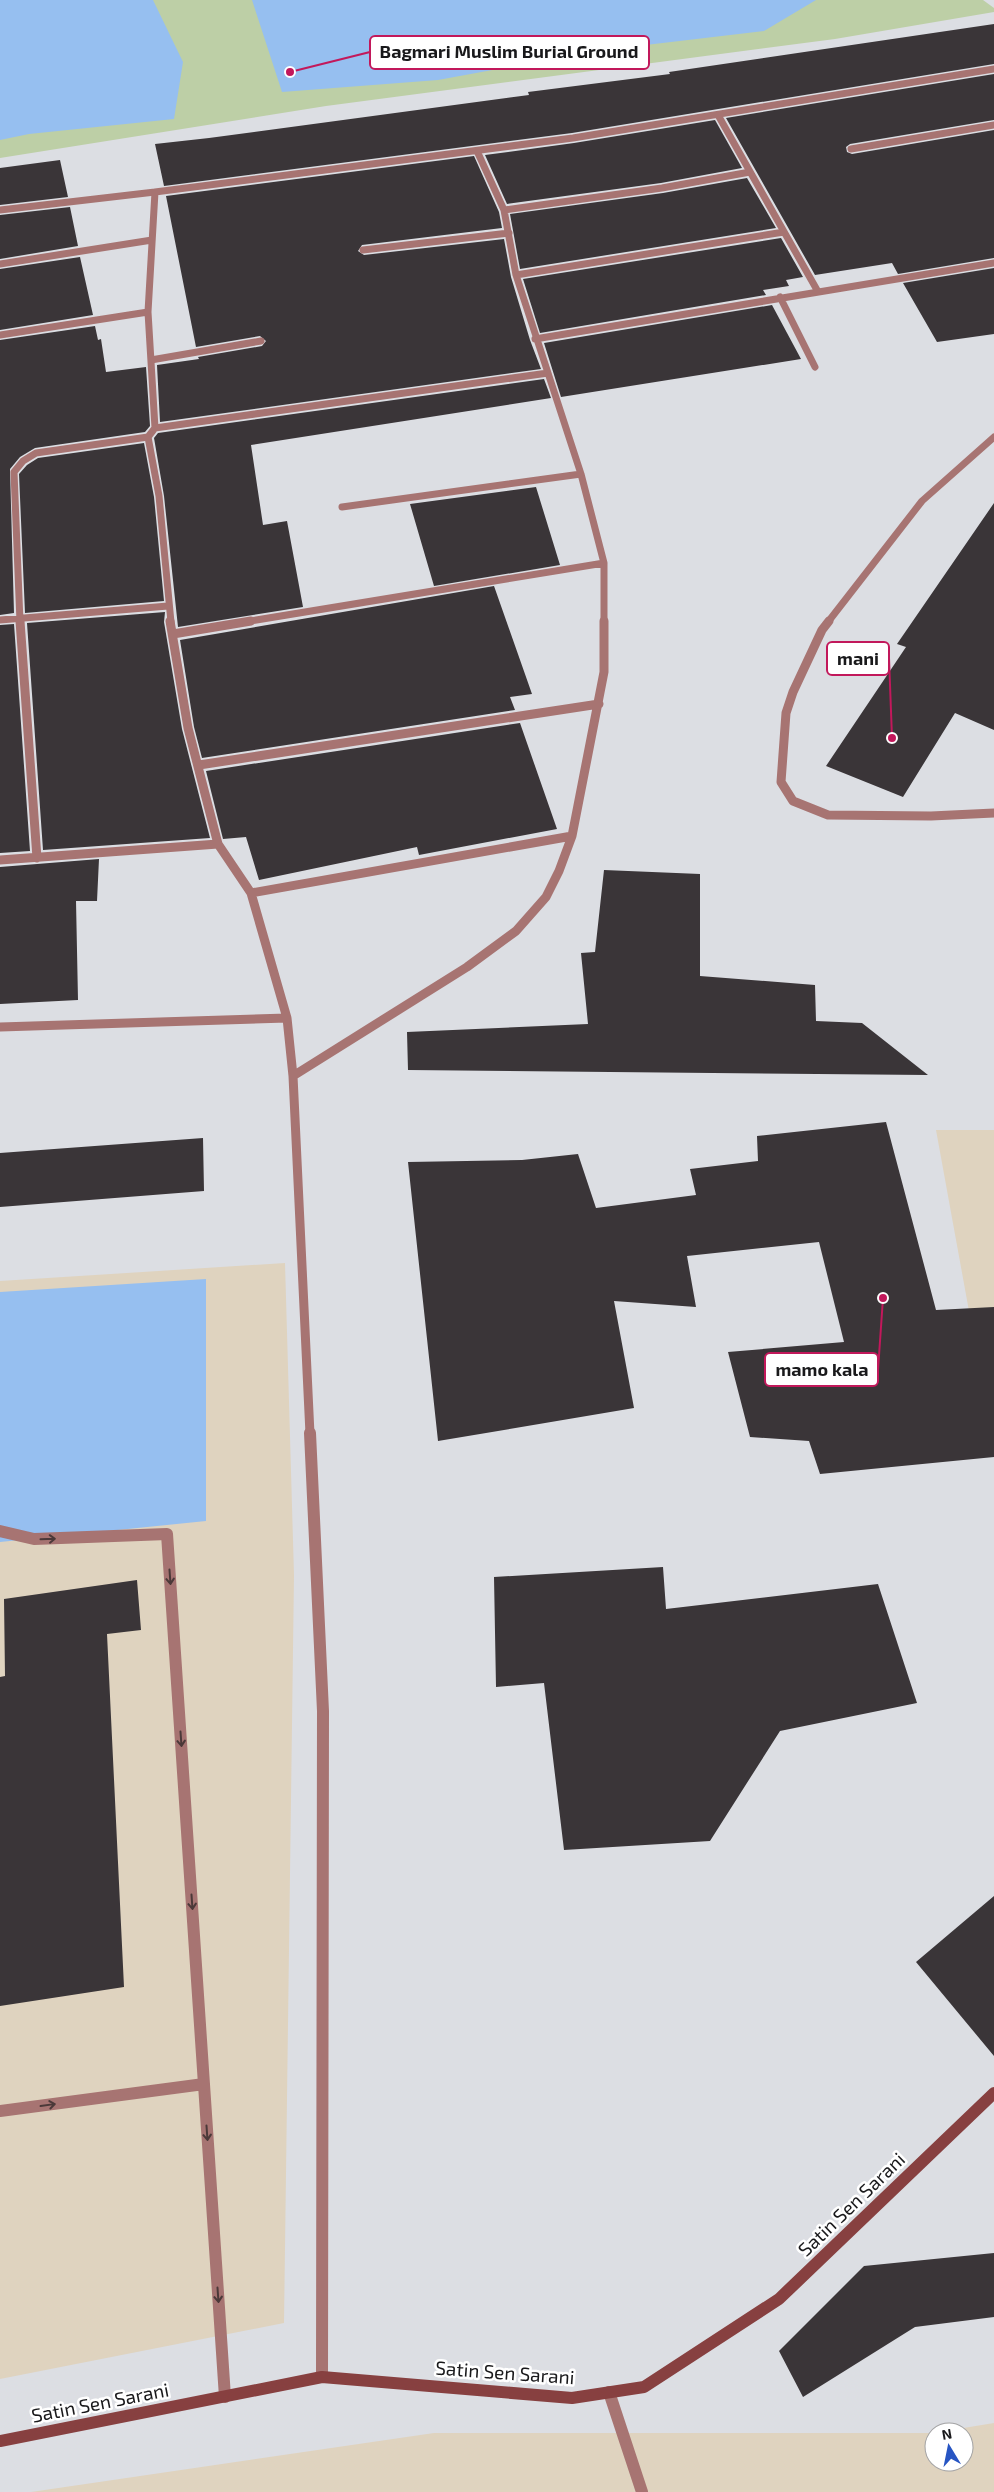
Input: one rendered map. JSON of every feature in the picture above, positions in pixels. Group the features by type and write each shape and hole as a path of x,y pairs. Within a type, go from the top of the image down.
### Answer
{"main road":[{"name":"Satin Sen Sarani","path":"0,2441 322,2377 572,2398 644,2387 779,2300 994,2093"}],"lane":[{"path":"0,210 477,151 718,115 994,69"},
{"path":"718,115 817,290"},
{"path":"851,149 994,125"},
{"path":"293,1076 436,988 516,931 546,897 559,871 572,836 599,704 604,672 604,564 581,474 535,339 516,275 504,210 477,151"},
{"path":"504,210 662,188 750,172"},
{"path":"155,192 148,312 155,428"},
{"path":"516,275 784,232"},
{"path":"363,250 509,233"},
{"path":"0,264 152,240"},
{"path":"535,339 817,290 994,263"},
{"path":"780,297 814,367"},
{"path":"0,335 148,312"},
{"path":"151,360 261,341"},
{"path":"37,858 20,619 14,472 22,461 36,453 148,436 155,428 548,373"},
{"path":"148,436 159,496 168,606 188,728 218,844 251,893 287,1018 293,1076 323,1711 322,2377"},
{"path":"994,437 922,501 822,630 792,692 786,713 781,782 793,801 828,815 931,816 994,813"},
{"path":"342,507 581,474"},
{"path":"173,634 604,564"},
{"path":"0,620 168,606"},
{"path":"199,765 599,704"},
{"path":"251,893 572,836"},
{"path":"0,860 218,844"},
{"path":"0,1027 287,1018"},
{"path":"0,1530 34,1539 167,1534 224,2396"},
{"path":"0,2111 204,2084"},
{"path":"609,2392 642,2492"}],"shaded area":[{"path":"936,1130 994,1130 994,1405 979,1366"},
{"path":"285,1263 294,1575 284,2323 0,2379 0,1281"},
{"path":"994,2423 994,2492 31,2492 434,2433 924,2433 924,2472 974,2472 974,2426"}],"green space":[{"path":"0,0 983,0 994,8 994,12 835,39 326,106 0,158"}],"water":[{"path":"0,0 153,0 183,62 174,119 29,134 0,140"},
{"path":"252,0 816,0 764,31 595,51 438,80 282,92"},
{"path":"206,1279 206,1521 0,1542 0,1292"}],"building":[{"path":"994,24 994,64 572,133 164,186 155,144 529,95 528,92 670,74 669,72"},
{"path":"994,74 994,120 850,144 846,147 847,152 852,154 994,130 994,258 898,274 892,263 815,275 726,118"},
{"path":"715,120 742,168 661,183 507,204 485,155 574,143"},
{"path":"474,156 499,212 502,228 362,245 358,251 364,255 504,239 511,277 541,369 160,422 157,365 199,359 198,357 262,346 266,341 260,336 196,347 166,196"},
{"path":"60,160 68,197 0,205 0,168"},
{"path":"747,178 776,228 520,269 510,214 663,193"},
{"path":"70,207 78,246 0,259 0,215"},
{"path":"781,238 803,277 786,280 789,286 763,290 766,295 540,333 523,279"},
{"path":"80,257 93,315 0,330 0,269"},
{"path":"994,268 994,334 937,342 903,283"},
{"path":"772,305 801,359 561,397 544,343"},
{"path":"95,326 98,340 101,339 106,372 146,367 150,426 145,432 35,448 20,457 10,469 14,613 0,615 0,340"},
{"path":"544,379 551,398 251,445 263,525 287,521 303,607 178,627 164,496 154,438 158,433"},
{"path":"144,443 154,497 164,601 25,613 19,474 27,465 38,458"},
{"path":"536,487 560,565 434,586 410,504"},
{"path":"994,503 994,730 955,713 903,797 826,766 906,647 897,644"},
{"path":"494,586 532,694 510,697 515,710 202,758 194,727 180,640"},
{"path":"165,612 164,622 182,729 210,838 43,850 27,623"},
{"path":"14,624 30,851 0,853 0,625"},
{"path":"520,723 557,829 419,855 417,847 259,880 246,837 223,839 206,771"},
{"path":"99,859 97,901 76,901 78,1000 0,1004 0,867"},
{"path":"604,870 700,874 700,976 815,985 816,1021 862,1023 928,1075 408,1070 407,1032 588,1024 581,953 595,952"},
{"path":"886,1122 936,1310 994,1307 994,1457 820,1474 809,1441 750,1437 728,1352 844,1342 819,1242 687,1256 696,1307 614,1301 634,1408 438,1441 408,1162 522,1160 578,1154 596,1208 696,1195 690,1169 758,1161 757,1136"},
{"path":"203,1138 204,1191 0,1207 0,1153"},
{"path":"663,1567 666,1609 878,1584 917,1703 780,1731 710,1841 564,1850 544,1683 496,1687 494,1577"},
{"path":"137,1580 141,1630 107,1634 124,1987 0,2006 0,1677 5,1676 4,1599"},
{"path":"994,1896 994,2056 916,1962"},
{"path":"994,2253 994,2317 915,2327 803,2397 779,2351 864,2266"}],"place":[{"name":"Bagmari Muslim Burial Ground","path":"290,72"},
{"name":"mani","path":"892,738"},
{"name":"mamo kala","path":"883,1298"}]}
